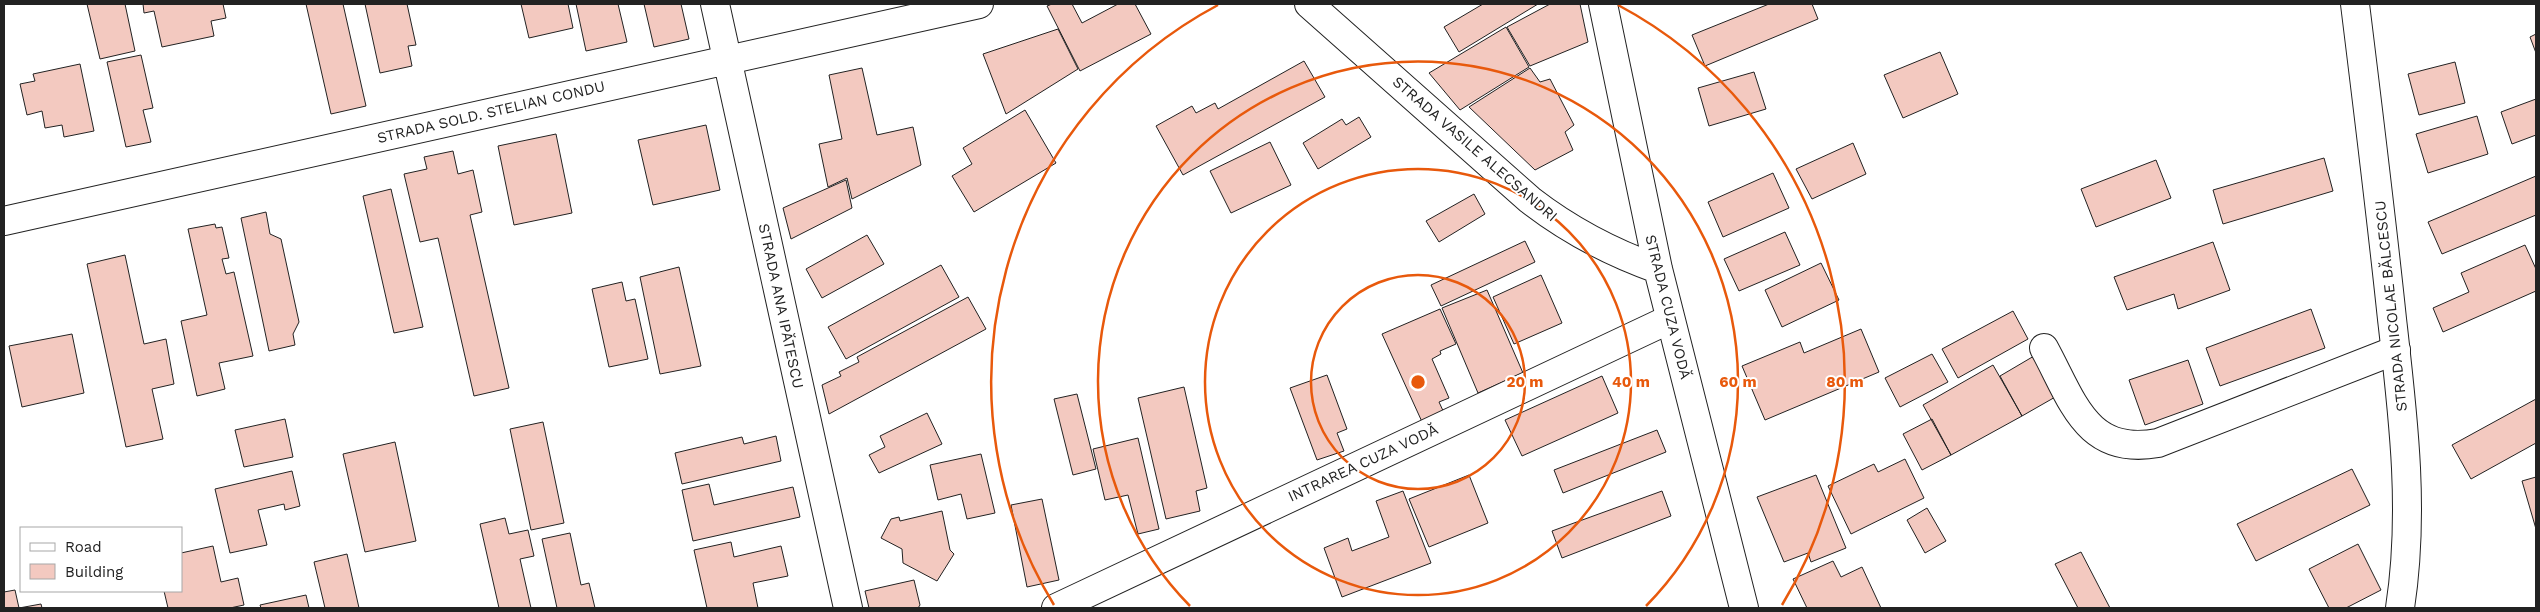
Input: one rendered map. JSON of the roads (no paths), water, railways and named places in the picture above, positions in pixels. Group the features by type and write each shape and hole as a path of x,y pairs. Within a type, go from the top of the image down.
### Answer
{"street":[{"name":"STRADA ANA IPĂTESCU","path":"715,4 848,608"},
{"name":"STRADA SOLD. STELIAN CONDU","path":"4,221 979,4"},
{"name":"STRADA VASILE ALECSANDRI","path":"1308,4 1530,200 1556,220 1590,241 1658,269"},
{"name":"STRADA CUZA VODĂ","path":"1604,4 1658,269 1744,608"},
{"name":"STRADA NICOLAE BĂLCESCU","path":"2355,4 2396,350 2407,467 2407,548 2400,608"},
{"name":"INTRAREA CUZA VODĂ","path":"1056,608 1670,318"},
{"path":"2044,348 2078,411 2090,427 2105,438 2120,444 2137,446 2158,442 2396,350"}]}
